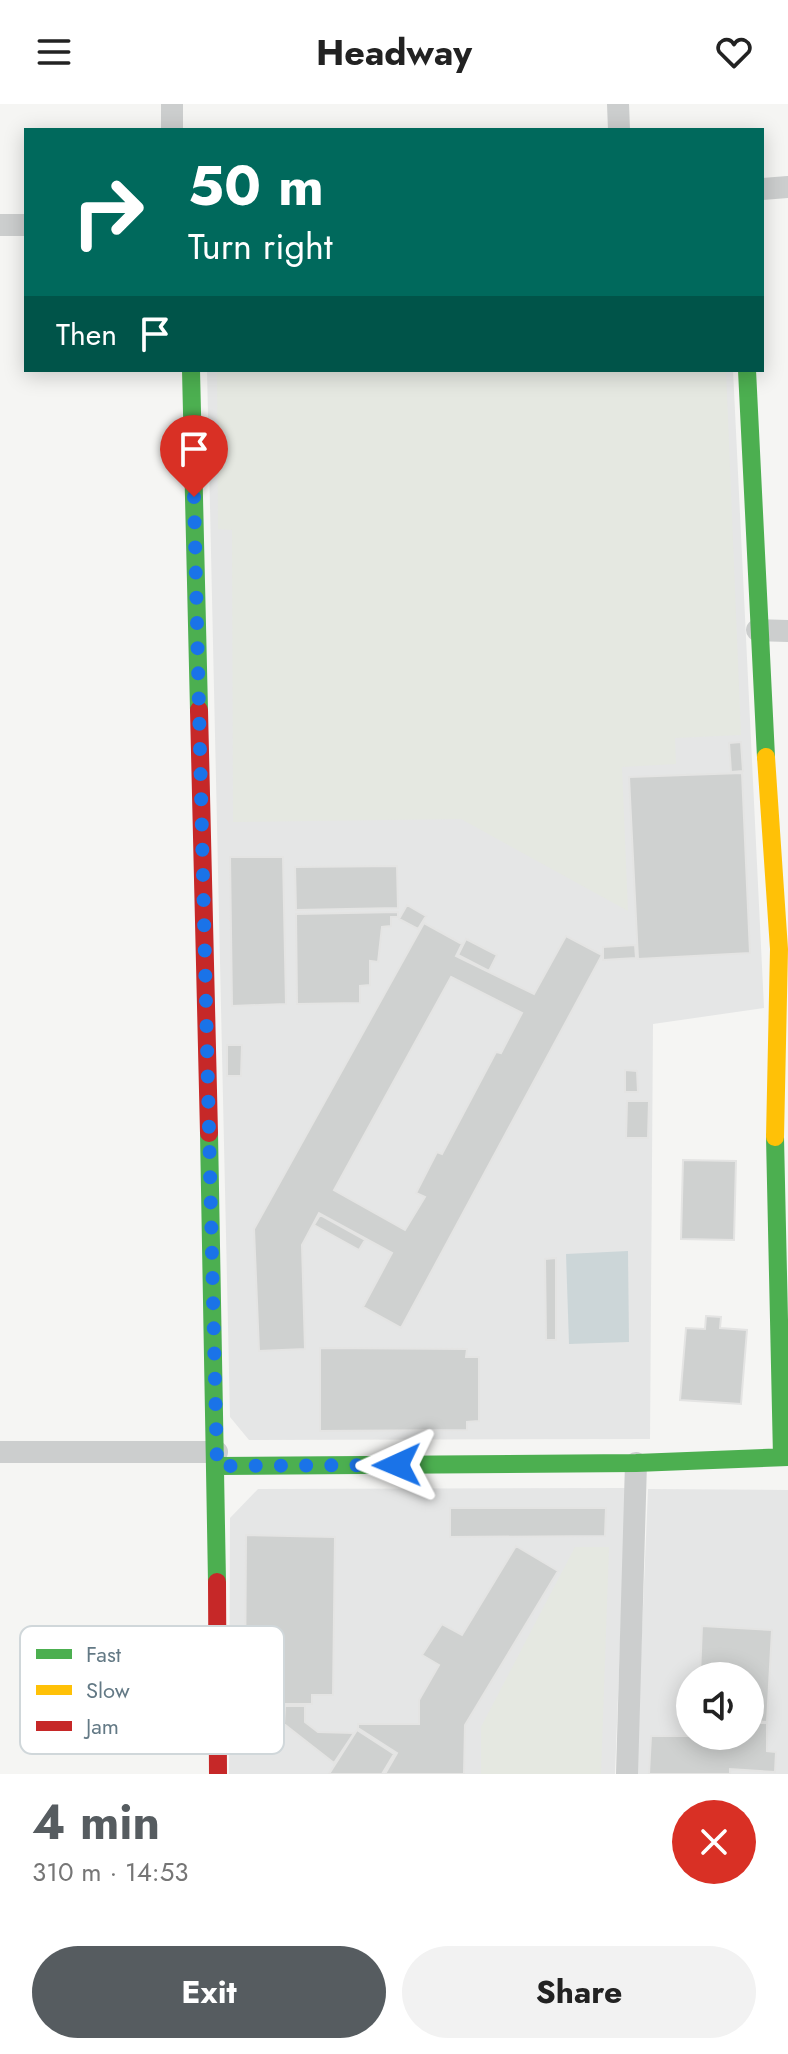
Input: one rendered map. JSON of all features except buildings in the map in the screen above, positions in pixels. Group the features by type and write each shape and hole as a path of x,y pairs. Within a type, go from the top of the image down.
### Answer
{"street":[{"path":"172,104 172,128"},
{"path":"618,104 619,128"},
{"path":"764,189 788,187"},
{"path":"0,225 24,225"},
{"path":"191,372 217,1459 218,1626"},
{"path":"0,1452 217,1459 636,1463 785,1457 775,1155 779,949 757,630 747,372"},
{"path":"757,630 788,631"},
{"path":"627,1774 636,1463"},
{"path":"218,1754 218,1774"}],"shaded area":[{"path":"207,372 733,372 764,1008 653,1024 650,1439 249,1440 230,1417"},
{"path":"217,372 726,372 741,735 675,738 676,764 622,767 628,911 461,819 233,822 232,530 218,529"},
{"path":"628,1251 629,1342 569,1344 566,1254"},
{"path":"626,1488 615,1774 229,1774 229,1754 284,1754 284,1626 230,1626 230,1518 258,1489"},
{"path":"648,1489 788,1490 788,1774 636,1774"},
{"path":"575,1547 609,1547 601,1774 481,1774 481,1727"}],"traffic: fast":[{"path":"191,372 199,710"},
{"path":"747,372 766,757"},
{"path":"209,1133 217,1582"},
{"path":"775,1137 782,1457"},
{"path":"217,1466 636,1463 788,1457"}],"traffic: slow":[{"path":"766,757 779,949 775,1137"}],"traffic: jam":[{"path":"199,710 209,1133"},
{"path":"217,1582 217,1626"},
{"path":"218,1754 218,1774"}],"route":[{"path":"194,497 217,1466 397,1465"}]}
